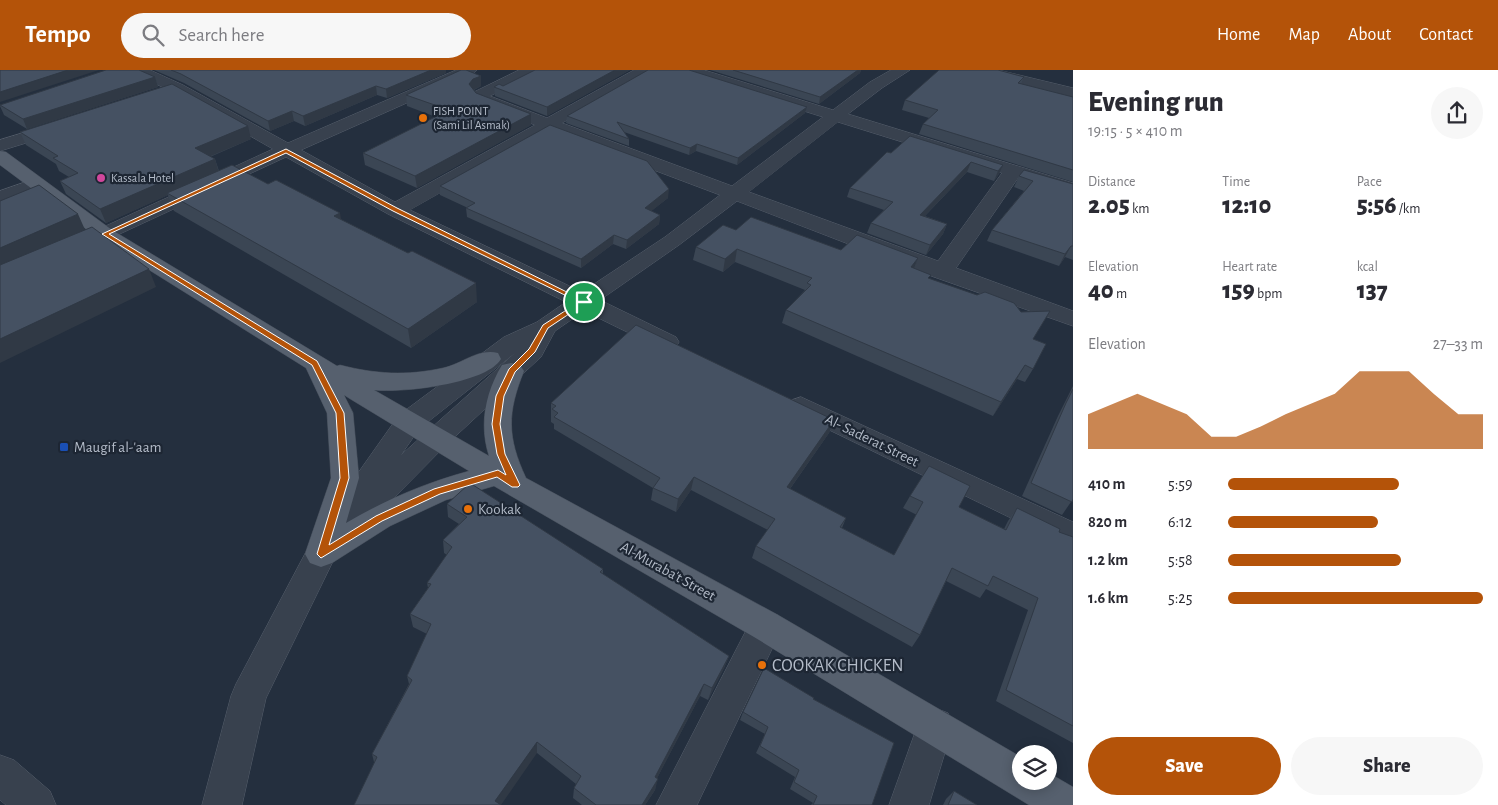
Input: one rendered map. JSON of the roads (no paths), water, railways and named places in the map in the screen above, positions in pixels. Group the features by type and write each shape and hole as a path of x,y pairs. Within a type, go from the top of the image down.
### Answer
{"main road":[{"path":"0,156 105,234 315,363 352,378 399,382 447,376 500,365 500,396 496,424 507,479 429,495 379,518 325,547"},
{"path":"315,363 340,413 345,478 325,547"},
{"name":"Al-Muraba't Street","path":"315,363 361,394 766,626 1012,773"},
{"path":"1041,790 1066,805"}],"street":[{"path":"137,70 177,88 395,210 690,353"},
{"path":"63,252 286,150 468,70"},
{"path":"530,70 480,95 483,99 548,124 942,272 1073,319"},
{"path":"395,210 645,70"},
{"path":"688,70 1073,189"},
{"path":"222,805 249,696 325,547 409,422 500,365 532,351 545,327 672,241 876,85 902,70"},
{"path":"980,70 1073,93"},
{"path":"158,94 177,88"},
{"path":"0,146 74,122"},
{"path":"942,272 1013,171"},
{"path":"0,198 37,184"},
{"path":"325,547 436,438 500,365"},
{"name":"Al- Saderat Street","path":"779,395 1073,536"},
{"path":"676,805 766,626"},
{"path":"909,805 934,726"},
{"path":"0,774 36,805"}],"place":[{"name":"FISH POINT (Sami Lil Asmak)","path":"423,118"},
{"name":"Kassala Hotel","path":"101,178"},
{"name":"Maugif al-'aam","path":"64,447"},
{"name":"Kookak","path":"468,509"},
{"name":"COOKAK CHICKEN","path":"762,665"}]}
